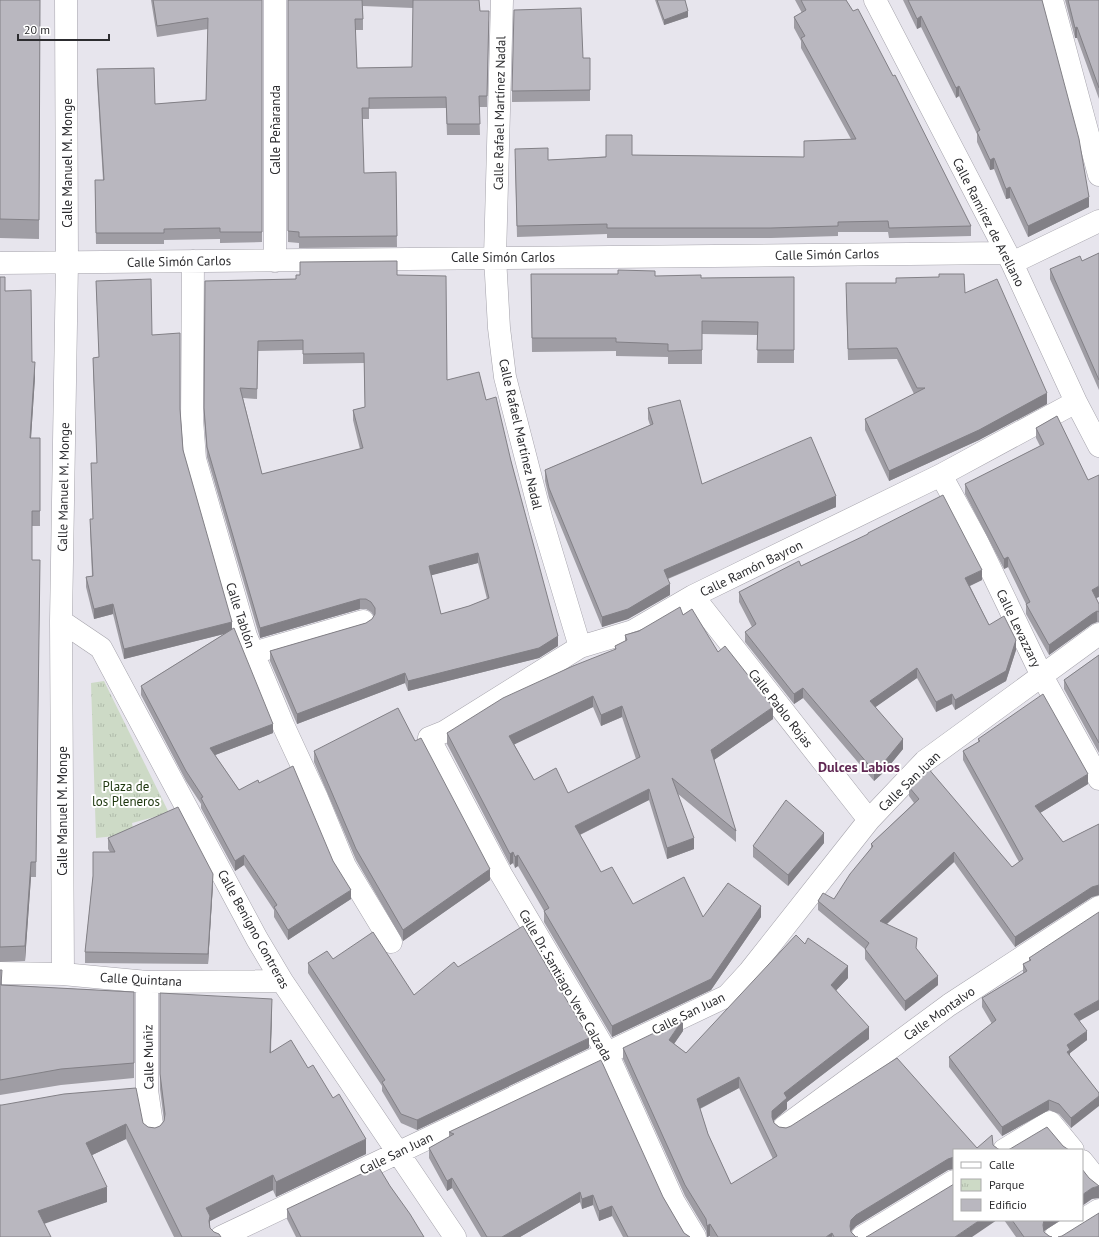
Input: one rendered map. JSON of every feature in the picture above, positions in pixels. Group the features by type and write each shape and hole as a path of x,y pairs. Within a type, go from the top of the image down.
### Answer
{"street":[{"name":"Calle Manuel M. Monge","path":"63,974 61,621 67,263 66,0"},
{"name":"Calle Peñaranda","path":"275,0 275,261"},
{"name":"Calle Rafael Martínez Nadal","path":"502,0 495,257 499,328 505,377 541,516 580,647"},
{"name":"Calle Ramírez de Arellano","path":"875,0 1009,258 1076,402 1099,446"},
{"path":"1052,0 1099,174"},
{"name":"Calle Simón Carlos","path":"0,263 275,261 495,257 1009,258 1099,221"},
{"name":"Calle Tablón","path":"193,261 192,419 195,459 246,636 284,727 317,798 344,866 390,942"},
{"name":"Calle Ramón Bayron","path":"429,738 444,732 580,647 633,630 694,596 941,475 1076,402"},
{"name":"Calle Levazzary","path":"941,475 977,541 1042,676 1099,779"},
{"name":"Calle Pablo Rojas","path":"694,596 869,820"},
{"name":"Calle Benigno Contreras","path":"61,621 101,648 257,939 282,981 455,1237"},
{"path":"253,653 363,621"},
{"name":"Calle San Juan","path":"222,1237 398,1151 726,996 749,972 869,820 926,761 1099,634"},
{"name":"Calle Dr. Santiago Veve Calzada","path":"429,738 501,874 607,1053 674,1202 694,1237"},
{"name":"Calle Montalvo","path":"784,1127 949,1005 1099,907"},
{"name":"Calle Quintana","path":"0,973 63,974 147,982 282,981"},
{"name":"Calle Muñiz","path":"147,982 147,1090 153,1131"},
{"path":"124,1092 147,1090"},
{"path":"1006,1149 1050,1122 1072,1149"},
{"path":"1083,1162 1099,1182"},
{"path":"862,1237 953,1182"},
{"path":"1083,1220 1099,1210"},
{"path":"1055,1237 1081,1221"}],"green space":[{"name":"Plaza de los Pleneros","path":"104,681 169,813 132,823 134,834 96,838 91,683"}],"building":[{"path":"0,0 40,0 39,220 0,219"},
{"path":"153,0 262,0 262,232 220,232 220,228 164,229 164,233 96,233 95,180 104,180 97,69 154,68 155,104 206,100 208,18 157,26"},
{"path":"288,0 362,0 363,19 355,19 357,68 412,67 413,0 479,0 480,11 489,11 487,96 479,96 480,124 447,124 446,97 369,98 369,108 362,108 364,173 396,172 397,236 299,237 299,232 288,231"},
{"path":"657,0 685,0 688,11 664,20"},
{"path":"801,0 846,0 853,11 858,9 893,76 895,75 971,226 889,228 888,221 838,222 838,226 771,228 607,228 607,224 517,226 515,149 548,148 548,160 606,157 606,135 632,135 632,155 804,157 804,141 856,139 801,38 805,36 794,17 806,10"},
{"path":"908,0 1042,0 1079,139 1089,197 1028,226 1010,187 1006,189 994,158 990,160 977,132 980,130 959,86 956,88 921,16 917,19"},
{"path":"1068,0 1099,0 1099,88 1077,27 1075,28"},
{"path":"581,8 583,58 590,58 590,90 512,91 514,10"},
{"path":"1099,253 1099,380 1050,269 1080,256 1082,261"},
{"path":"397,261 397,275 446,276 447,380 479,372 486,400 496,397 511,461 558,636 539,648 408,681 405,673 297,714 270,651 366,623 372,619 375,614 375,608 371,602 366,599 360,599 260,628 207,447 204,408 205,281 296,279 296,275 300,275 300,262","holes":["303,340 303,354 364,353 365,407 353,410 363,448 262,474 240,388 257,389 258,341","478,553 489,598 469,606 441,614 429,566"]},
{"path":"618,270 655,271 655,276 701,275 701,278 794,277 794,350 757,350 758,322 702,321 702,350 668,351 668,344 616,342 616,338 532,338 531,274 618,274"},
{"path":"939,274 964,274 965,293 997,279 1047,393 979,430 889,471 865,419 925,388 917,388 897,348 848,349 846,283 896,283 896,278 939,277"},
{"path":"0,277 5,277 5,291 31,290 32,362 35,362 30,438 40,438 40,511 32,511 32,560 40,560 36,862 31,862 25,946 0,947"},
{"path":"151,279 152,335 180,333 180,409 183,450 232,622 124,649 113,604 94,609 86,577 93,576 90,519 93,519 91,463 97,463 93,358 99,357 96,281"},
{"path":"680,400 702,484 811,437 836,496 664,570 670,584 628,609 602,617 549,488 545,470 653,424 648,408"},
{"path":"1057,416 1088,480 1099,475 1099,586 1092,590 1099,604 1099,612 1097,611 1092,614 1049,645 1026,604 1030,602 1008,557 1004,559 965,484 1044,444 1036,428"},
{"path":"943,495 982,570 965,578 989,625 1004,616 1016,640 1006,671 955,700 952,694 936,702 917,668 870,701 903,739 885,761 874,771 803,688 794,694 745,632 756,624 739,592 799,561 801,566 868,534"},
{"path":"680,607 683,615 692,609 718,652 725,646 773,707 711,750 736,831 672,778 694,838 667,848 649,789 575,826 601,872 612,867 633,904 684,877 703,917 728,883 761,906 711,979 612,1026 544,911 549,908 518,855 515,857 513,852 510,854 447,733 503,698 573,666 616,649 615,646 627,640 625,635 639,631","holes":["593,696 601,715 622,706 640,757 568,793 556,768 534,780 509,736"]},
{"path":"234,628 273,724 210,748 239,790 258,780 259,783 293,766 333,861 351,890 288,930 274,907 277,905 244,855 235,861 201,798 203,797 186,771 141,686"},
{"path":"1099,655 1099,743 1064,680"},
{"path":"1043,694 1088,774 1035,806 1063,842 1099,824 1099,885 1092,887 1015,937 954,852 880,921 917,938 916,948 938,976 905,1001 865,949 869,943 818,901 823,893 834,899 850,874 873,846 871,844 919,799 909,787 927,767 1012,867 1023,859 963,751 980,741 978,739"},
{"path":"398,708 415,741 421,738 490,869 403,930 356,849 314,751"},
{"path":"786,800 824,833 788,875 753,846"},
{"path":"178,807 213,874 208,954 85,952 93,876 93,852 115,852 108,838"},
{"path":"1099,912 1099,1000 1074,1014 1087,1031 1067,1045 1070,1050 1067,1052 1099,1093 1099,1096 1071,1118 1059,1104 1049,1100 1002,1127 949,1057 996,1020 982,998 1027,971 1023,964 1031,960 1029,958"},
{"path":"523,926 589,1038 417,1120 401,1114 382,1082 385,1080 308,963 327,951 333,959 373,932 414,995 454,962 458,967"},
{"path":"796,935 805,944 808,938 848,966 831,985 869,1027 784,1093 787,1098 772,1111 774,1123 779,1127 786,1128 791,1126 897,1058 977,1148 992,1135 993,1145 998,1149 953,1149 953,1157 856,1215 851,1220 850,1226 851,1232 856,1237 834,1237 832,1233 826,1237 718,1237 710,1224 707,1226 706,1219 685,1185 623,1048 683,1019 669,1040 686,1053","holes":["739,1077 777,1156 731,1184 708,1134 697,1099"]},
{"path":"0,970 2,970 1,985 134,992 134,1063 61,1069 0,1080"},
{"path":"160,993 272,999 270,1053 291,1040 308,1068 313,1065 333,1098 339,1094 366,1139 276,1182 273,1175 206,1208 210,1216 210,1228 221,1237 182,1237 126,1124 86,1143 107,1187 38,1211 51,1237 0,1237 0,1105 64,1094 136,1088 143,1123 148,1127 155,1128 160,1126 164,1121 165,1114 160,1074"},
{"path":"601,1060 663,1197 684,1233 690,1237 628,1237 612,1206 599,1211 593,1195 582,1199 580,1192 502,1237 487,1237 452,1178 447,1181 429,1148 454,1134 449,1132"},
{"path":"1047,1127 1063,1146 1068,1149 1010,1149"},
{"path":"378,1166 424,1237 301,1237 287,1209"},
{"path":"1083,1170 1089,1178 1099,1186 1092,1188 1083,1194"},
{"path":"953,1185 953,1221 979,1221 955,1237 866,1237"},
{"path":"1099,1213 1099,1237 1058,1237 1062,1236"},
{"path":"1013,1221 1044,1221 1044,1232 1052,1237 1024,1237"}],"district":[{"name":"Dulces Labios","path":"859,767"}]}
